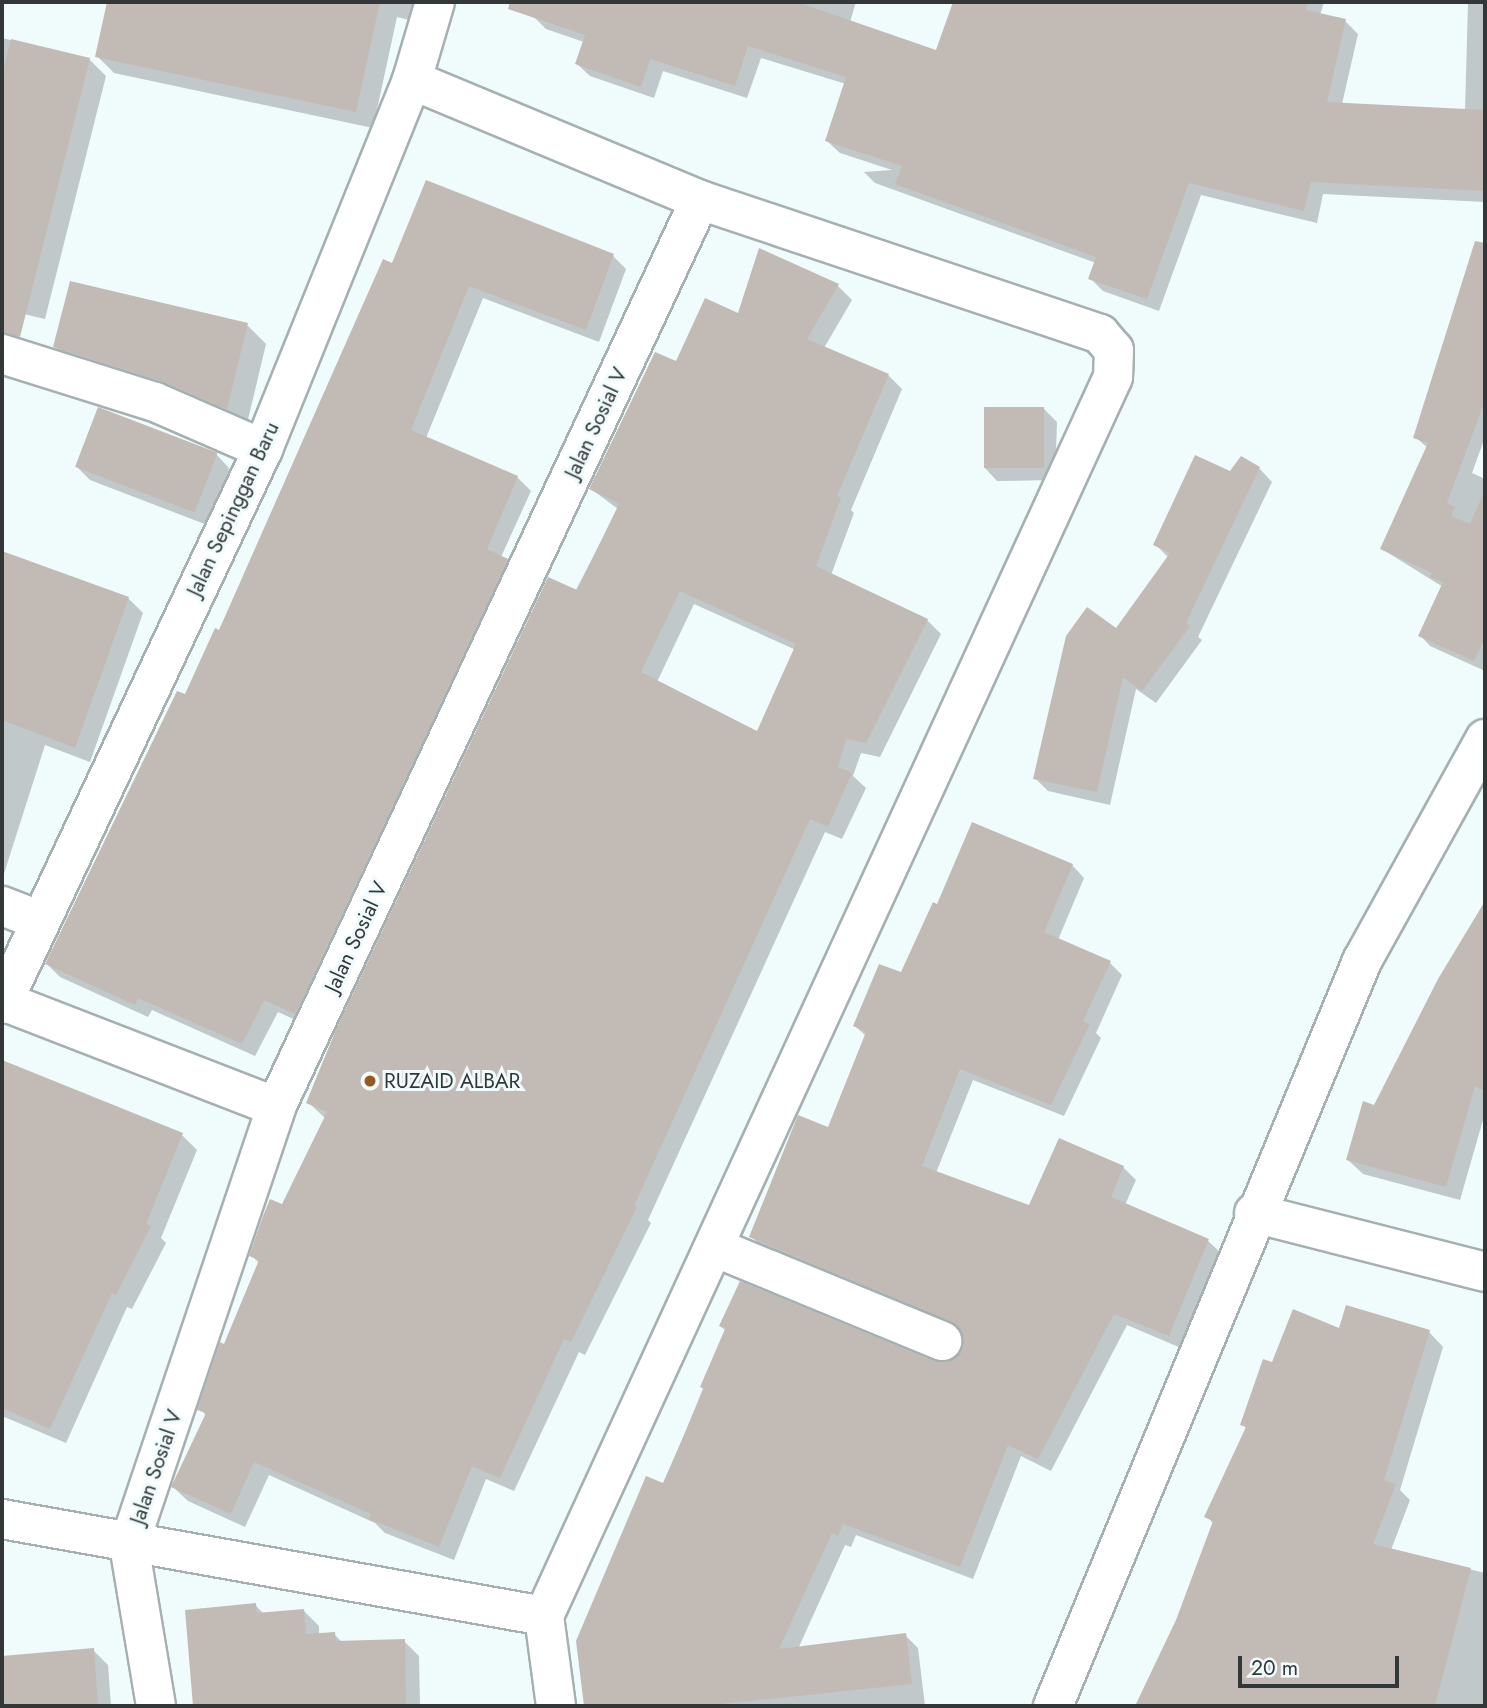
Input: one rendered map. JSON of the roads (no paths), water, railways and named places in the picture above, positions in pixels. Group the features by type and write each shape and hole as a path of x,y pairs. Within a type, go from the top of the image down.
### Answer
{"street":[{"name":"Jalan Sepinggan Baru","path":"2,1003 263,449 412,80 435,2"},
{"path":"412,80 700,200 1100,334 1114,350 1114,377 544,1616 556,1706"},
{"name":"Jalan Sosial V","path":"156,1706 129,1545 276,1107 700,200"},
{"path":"2,354 155,402 263,449"},
{"path":"1053,1706 1255,1213 1362,961 1485,739"},
{"path":"2,906 39,920"},
{"path":"2,1003 276,1107"},
{"path":"1255,1213 1485,1272"},
{"path":"714,1247 942,1341"},
{"path":"2,1519 129,1545 544,1616"}],"place":[{"name":"RUZAID ALBAR","path":"370,1081"}]}
